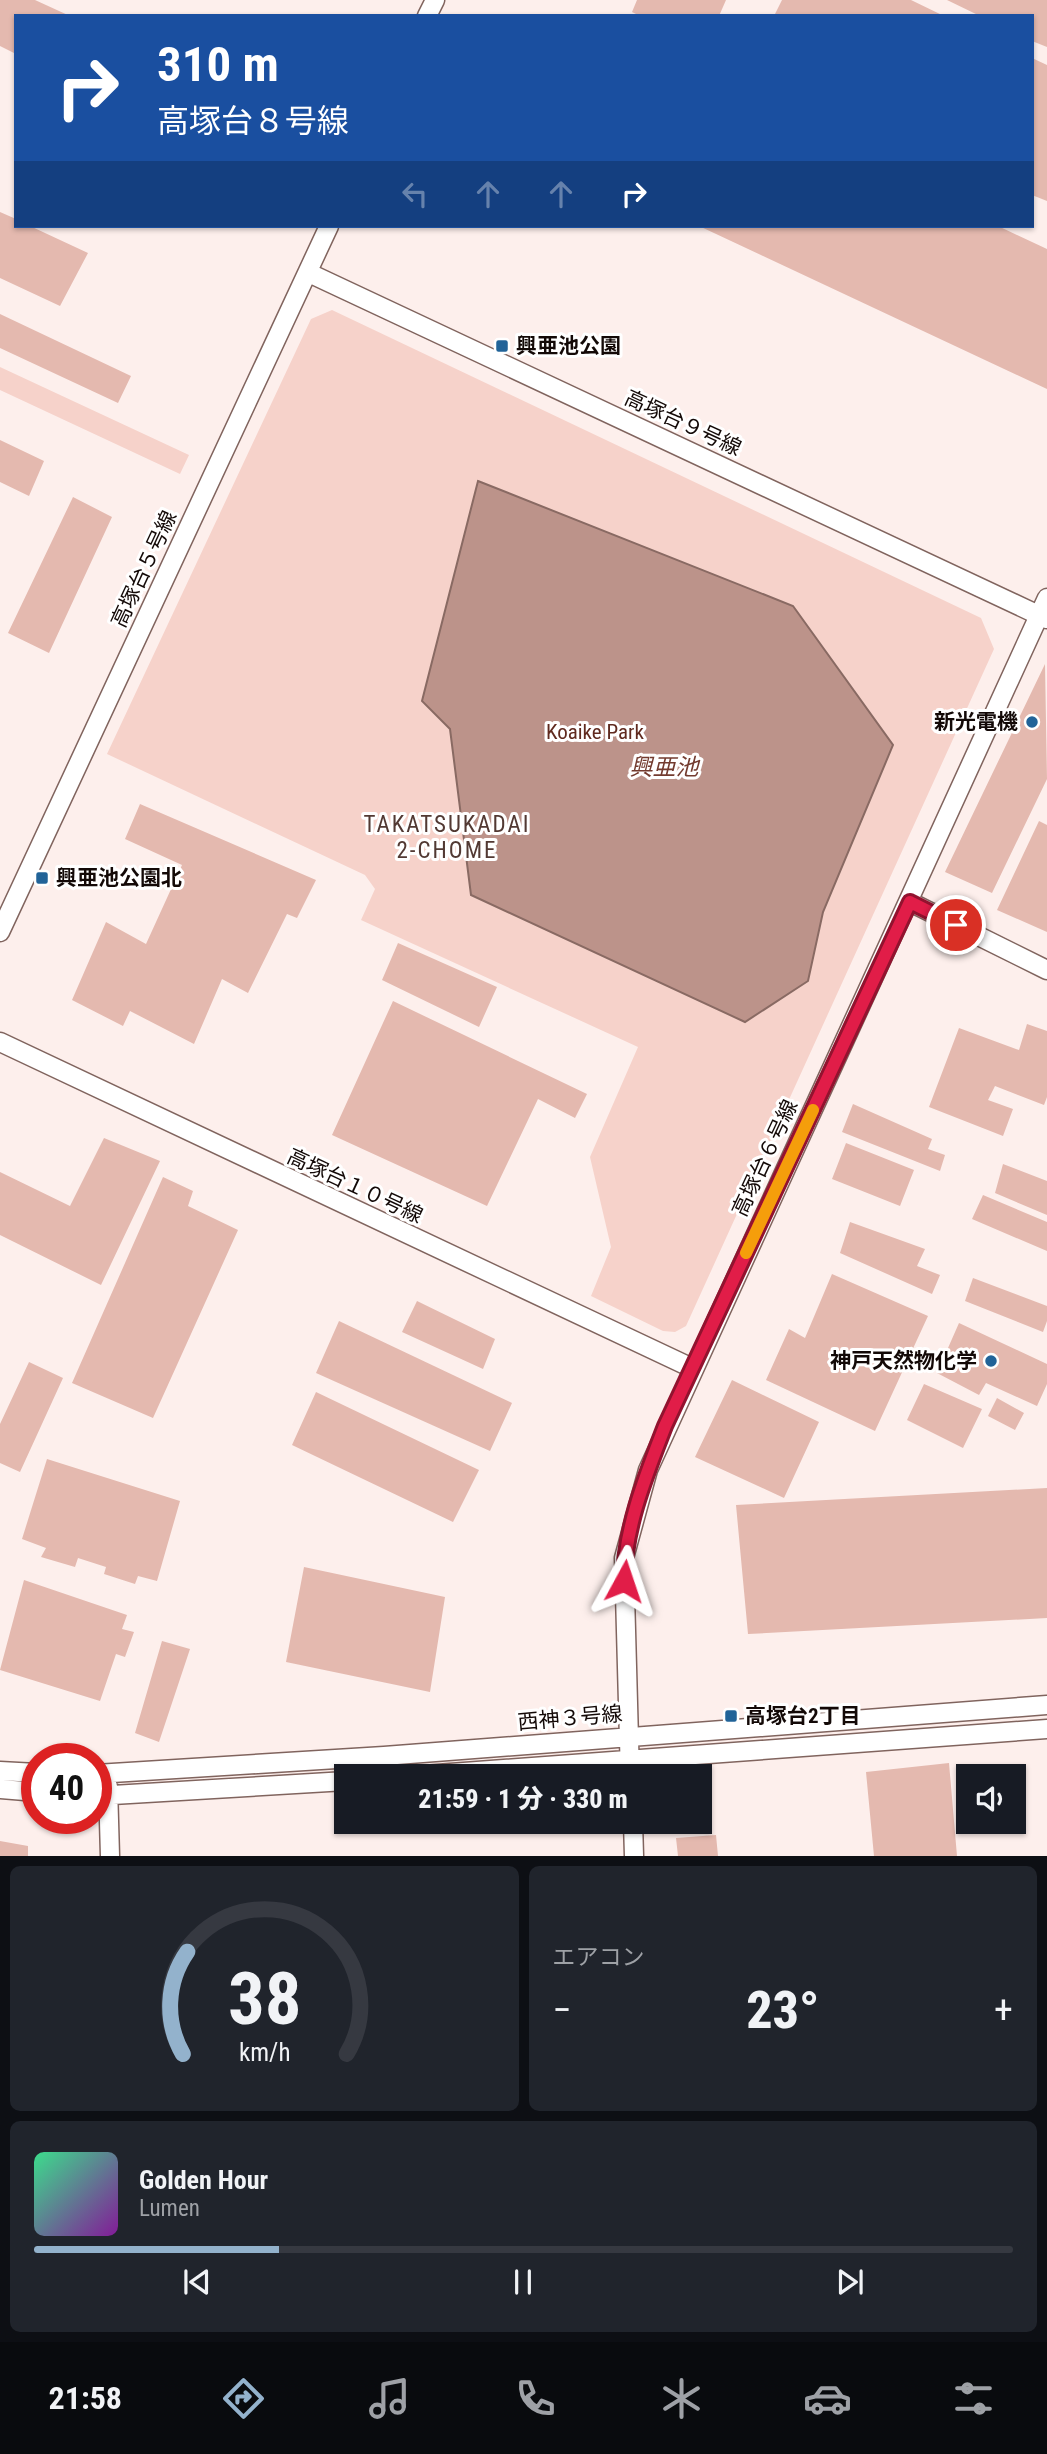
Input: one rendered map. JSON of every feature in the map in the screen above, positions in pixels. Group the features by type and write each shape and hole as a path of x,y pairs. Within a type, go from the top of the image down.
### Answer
{"street":[{"name":"高塚台５号線","path":"0,932 328,228"},
{"name":"高塚台９号線","path":"309,273 1043,617"},
{"name":"高塚台６号線","path":"630,1764 624,1558 648,1470 692,1368 1043,617 1047,598"},
{"path":"910,902 1047,971"},
{"name":"高塚台１０号線","path":"0,1042 692,1368"},
{"name":"西神３号線","path":"112,1774 1047,1705"},
{"path":"681,1764 1047,1728"},
{"path":"0,1771 21,1772"},
{"path":"112,1796 334,1782"},
{"path":"0,1789 21,1791"},
{"path":"107,1834 110,1856"},
{"path":"633,1834 634,1856"}],"green space":[{"name":"Koaike Park","path":"332,310 981,618 994,649 686,1326 675,1332 663,1331 591,1296 611,1247 590,1157 638,1047 361,920 375,889 365,875 107,754 311,319"},
{"path":"0,367 189,455 180,474 0,390"}],"water":[{"name":"興亜池","path":"478,481 793,606 893,745 823,912 808,981 745,1022 471,895 450,729 422,701"}],"building":[{"path":"0,0 35,0 66,14 14,14 14,53 0,46"},
{"path":"637,0 726,0 720,14 632,12"},
{"path":"782,0 911,0 940,14 775,14"},
{"path":"947,0 1047,0 1047,47 1034,42 1034,14 976,14"},
{"path":"1034,59 1047,65 1047,201 1034,196"},
{"path":"0,212 14,218 14,228 34,228 88,253 60,306 0,278"},
{"path":"703,228 1002,228 1047,249 1047,389"},
{"path":"0,314 131,376 118,403 0,348"},
{"path":"0,440 44,461 29,496 0,482"},
{"path":"73,497 112,517 49,653 8,633"},
{"name":"新光電機","path":"1045,664 1047,779 992,893 945,872"},
{"path":"140,804 316,880 297,918 287,914 248,993 222,979 194,1044 130,1011 123,1026 72,1000 106,922 146,944 182,865 125,839"},
{"path":"1039,821 1047,825 1047,932 997,910"},
{"path":"398,943 497,987 479,1027 382,980"},
{"path":"393,1001 587,1094 575,1118 538,1099 487,1206 332,1135"},
{"path":"1027,1024 1047,1031 1047,1097 1044,1105 995,1086 988,1100 1013,1109 1003,1136 929,1107 959,1028 1019,1050"},
{"path":"853,1104 932,1139 928,1149 945,1155 940,1171 842,1132"},
{"path":"104,1138 160,1161 101,1285 0,1235 0,1172 70,1206"},
{"path":"846,1143 914,1170 900,1206 832,1179"},
{"path":"1003,1164 1047,1181 1047,1215 995,1193"},
{"path":"163,1177 193,1191 188,1206 238,1230 153,1418 72,1383"},
{"path":"983,1195 1047,1222 1047,1251 972,1219"},
{"path":"850,1222 925,1249 917,1266 940,1275 932,1294 840,1253"},
{"path":"832,1274 928,1316 875,1431 766,1380 789,1329 805,1338"},
{"path":"973,1278 1047,1306 1047,1321 1043,1332 965,1301"},
{"path":"417,1301 495,1339 483,1369 402,1332"},
{"path":"339,1321 512,1403 490,1451 316,1373"},
{"path":"959,1323 1047,1364 1047,1384 1037,1406 986,1383 979,1395 937,1373"},
{"path":"29,1362 63,1378 20,1472 0,1463 0,1424"},
{"path":"732,1380 819,1422 784,1498 695,1457"},
{"path":"924,1384 982,1409 963,1448 907,1420"},
{"path":"316,1392 479,1470 453,1522 292,1445"},
{"path":"997,1398 1024,1413 1015,1430 988,1416"},
{"path":"47,1459 180,1501 157,1581 138,1576 135,1584 104,1574 106,1567 78,1558 75,1567 41,1557 46,1548 22,1539"},
{"path":"1047,1488 1047,1618 748,1634 736,1505"},
{"path":"304,1567 445,1597 430,1692 286,1662"},
{"path":"24,1580 127,1615 122,1629 134,1632 125,1657 116,1654 100,1701 0,1670"},
{"path":"162,1641 190,1649 159,1742 135,1733"},
{"path":"949,1763 957,1856 874,1856 866,1772"},
{"path":"716,1835 718,1856 678,1856 676,1838"},
{"path":"0,1841 28,1846 28,1856 0,1856"}],"slow traffic":[{"path":"746,1253 813,1110"}],"place":[{"name":"興亜池公園","path":"502,346"},
{"name":"新光電機","path":"1032,722"},
{"name":"興亜池公園北","path":"42,878"},
{"name":"神戸天然物化学","path":"991,1361"},
{"name":"高塚台2丁目","path":"731,1716"}],"district":[{"name":"TAKATSUKADAI 2-CHOME","path":"447,837"}],"route":[{"path":"624,1581 624,1558 648,1470 665,1426 910,902 956,925"}]}
